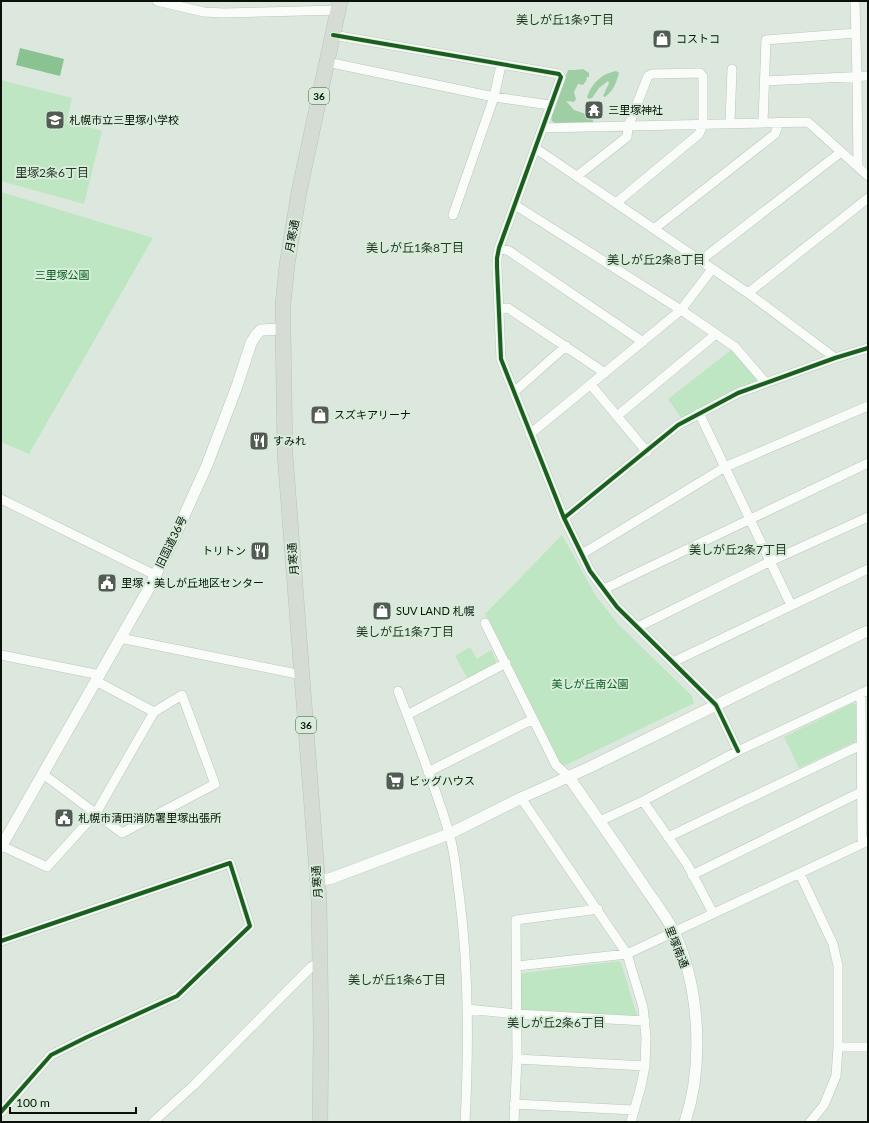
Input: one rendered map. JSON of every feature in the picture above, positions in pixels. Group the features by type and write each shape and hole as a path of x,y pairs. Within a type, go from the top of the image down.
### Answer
{"highway":[{"name":"月寒通","path":"320,1122 321,960 318,881 285,454 283,304 287,265 299,192 339,5"}],"street":[{"path":"157,1 204,12 223,13 339,5"},
{"path":"855,1 858,167"},
{"path":"764,122 766,40 856,34"},
{"path":"333,35 559,74 561,76 497,258 501,359 564,518 590,570 617,607 716,705 738,751"},
{"path":"327,62 494,97 550,105"},
{"path":"453,215 494,97 501,65"},
{"path":"730,123 732,69"},
{"path":"577,176 627,137 628,127 648,76 652,74 700,73 703,77 702,124 699,134 616,203"},
{"path":"765,81 868,76"},
{"path":"654,229 775,134 779,122"},
{"path":"543,128 808,122 868,176"},
{"path":"535,148 748,293 835,358"},
{"path":"700,261 841,152"},
{"path":"748,293 868,198"},
{"path":"515,205 681,310 735,347 766,383"},
{"path":"500,248 509,251 643,342"},
{"path":"530,434 681,310 712,269"},
{"path":"499,309 508,308 605,373"},
{"name":"旧国道36号","path":"1,846 149,588 174,538 207,465 237,386 251,343 256,334 261,330 283,329"},
{"path":"617,416 716,334"},
{"path":"514,392 566,346"},
{"path":"564,518 647,452 678,425 699,413 738,393 835,358 868,348"},
{"path":"591,385 647,452"},
{"path":"582,554 724,467 868,406"},
{"path":"699,413 791,605"},
{"path":"604,589 868,463"},
{"path":"1,499 155,575"},
{"path":"638,627 771,561 868,517"},
{"path":"673,662 868,569"},
{"path":"485,623 556,765 568,776"},
{"path":"318,881 332,878 449,834 521,798 588,768 868,631"},
{"path":"120,638 302,675"},
{"path":"1,655 98,678 154,712"},
{"path":"407,715 506,663"},
{"path":"398,691 449,834 454,858 464,930 467,1009 465,1122"},
{"path":"517,966 627,954 800,874 865,842 861,792 861,745 864,691 738,751 643,801 600,821"},
{"path":"1,846 47,867 96,813 154,712 182,695 215,784 122,832 96,813 43,774"},
{"path":"428,772 533,719"},
{"path":"668,837 861,745"},
{"name":"里塚南通","path":"568,776 674,932 684,960 691,988 697,1031 696,1072 690,1107 685,1122"},
{"path":"692,874 861,792"},
{"path":"521,798 598,909 627,954 643,1007 646,1037 645,1066 631,1122"},
{"path":"643,801 692,874 713,913"},
{"path":"1,941 230,863 250,926 177,996 120,1021 51,1055 1,1112"},
{"path":"800,874 833,944 838,966 838,1047 836,1076 824,1105 810,1122"},
{"path":"514,1122 517,1059 516,920 598,909"},
{"path":"153,1122 194,1085 311,967 321,960"},
{"path":"467,1009 516,1014 645,1021"},
{"path":"838,1047 868,1047"},
{"path":"517,1059 645,1066"},
{"path":"514,1104 634,1110"}],"green space":[{"path":"1,80 72,98 67,121 102,131 84,204 1,181"},
{"name":"三里塚公園","path":"1,192 153,238 29,454 1,442"},
{"path":"735,347 766,383 684,422 668,399"},
{"name":"美しが丘南公園","path":"562,535 596,596 618,624 692,696 694,703 562,767 485,614"},
{"path":"470,647 477,659 491,650 497,663 469,681 455,656"},
{"path":"853,703 856,705 857,739 854,742 799,768 784,737"},
{"path":"619,961 621,963 637,1015 634,1017 525,1012 521,1008 520,975 523,973"}],"shaded area":[{"path":"20,48 64,59 60,76 16,65"},
{"path":"583,69 589,73 589,77 587,77 583,85 578,84 574,92 576,99 574,102 566,101 574,110 589,115 594,122 555,123 551,118 568,70"},
{"path":"616,71 619,73 617,80 613,89 605,97 603,96 609,83 608,81 599,88 592,98 589,99 587,97 594,83 606,74"}],"cycle path":[{"path":"333,35 559,74 561,77 499,248 497,267 501,359 564,518"},
{"path":"738,751 716,705 617,607 590,571 564,518 678,425 738,393 835,358 868,348"},
{"path":"1,941 230,863 250,926 177,996 51,1055 1,1112"}],"place":[{"name":"コストコ","path":"662,39"},
{"name":"三里塚神社","path":"594,110"},
{"name":"札幌市立三里塚小学校","path":"55,120"},
{"name":"スズキアリーナ","path":"320,415"},
{"name":"すみれ","path":"259,441"},
{"name":"トリトン","path":"260,551"},
{"name":"里塚・美しが丘地区センター","path":"107,583"},
{"name":"SUV LAND 札幌","path":"382,611"},
{"name":"ビッグハウス","path":"395,781"},
{"name":"札幌市清田消防署里塚出張所","path":"64,818"}],"district":[{"name":"美しが丘1条9丁目","path":"565,20"},
{"name":"里塚2条6丁目","path":"52,173"},
{"name":"美しが丘1条8丁目","path":"415,248"},
{"name":"美しが丘2条8丁目","path":"656,260"},
{"name":"美しが丘2条7丁目","path":"738,550"},
{"name":"美しが丘1条7丁目","path":"405,632"},
{"name":"美しが丘1条6丁目","path":"397,980"},
{"name":"美しが丘2条6丁目","path":"556,1023"}]}
